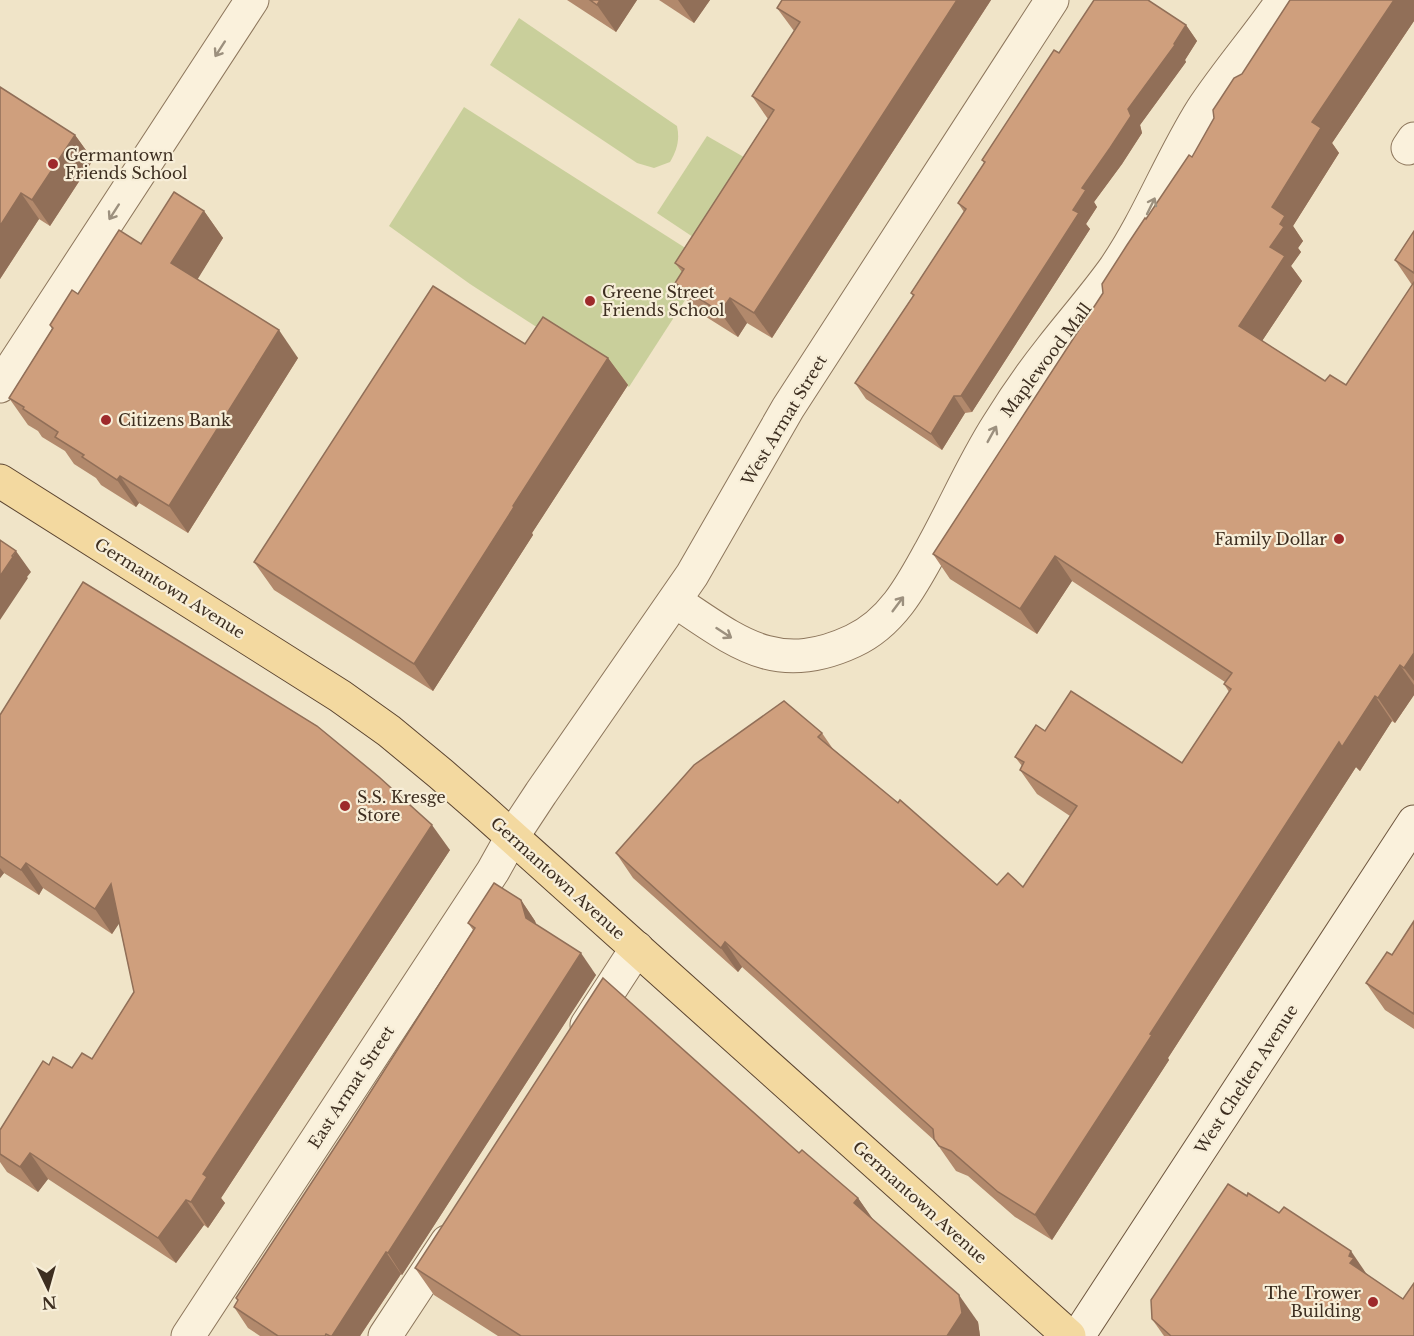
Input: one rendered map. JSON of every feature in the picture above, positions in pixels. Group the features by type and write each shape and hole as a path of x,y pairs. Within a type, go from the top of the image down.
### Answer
{"main road":[{"name":"Germantown Avenue","path":"0,481 340,696 389,731 441,774 637,948 1069,1336"}],"street":[{"path":"0,386 252,0"},
{"name":"West Armat Street","path":"512,837 675,601 709,548 788,408 1052,0"},
{"name":"Maplewood Mall","path":"675,601 738,642 776,655 815,654 835,649 875,628 892,612 927,558 996,427 1051,348 1116,266 1150,209 1168,170 1202,111 1283,0"},
{"name":"West Chelten Avenue","path":"1078,1336 1414,822"},
{"name":"East Armat Street","path":"188,1336 493,871 512,837"},
{"path":"572,1047 637,948"},
{"path":"385,1336 463,1217"}],"green space":[{"path":"519,18 677,126 677,145 670,162 654,168 637,163 490,65"},
{"path":"464,107 709,263 629,387 470,284 389,226"},
{"path":"707,136 763,168 711,249 657,213"}],"building":[{"path":"590,0 600,0 597,5"},
{"path":"782,0 957,0 754,313 730,298 720,312 675,283 684,269 675,263 774,110 752,96 800,22 777,8"},
{"path":"1094,0 1148,0 1186,25 1175,45 1128,109 1131,116 1082,188 1086,190 1073,210 1079,213 961,396 954,396 931,434 855,383 914,295 911,293 966,209 958,203 985,162 982,160 1054,50 1059,53"},
{"path":"1290,0 1394,0 1312,122 1321,128 1272,207 1285,216 1280,224 1284,227 1270,247 1285,256 1239,326 1325,381 1330,375 1346,385 1414,282 1414,653 1404,668 1400,665 1378,698 1375,696 1342,747 1339,742 1035,1215 998,1192 951,1151 939,1146 934,1139 933,1129 725,942 721,948 616,853 694,765 784,701 822,733 818,737 898,803 900,800 997,885 1008,873 1023,887 1077,806 1020,770 1024,762 1015,757 1036,725 1045,731 1071,691 1182,763 1231,689 1224,684 1232,673 1055,556 1020,609 933,554 1103,293 1102,284 1127,245 1189,155 1192,157 1214,118 1213,110 1234,78 1242,74"},
{"path":"0,87 75,135 32,200 21,193 0,226"},
{"path":"174,192 204,211 171,263 279,330 169,506 120,476 117,480 82,457 84,455 55,437 58,432 9,398 53,328 50,325 72,290 78,294 119,230 141,244"},
{"path":"1414,231 1414,273 1395,260"},
{"path":"433,286 525,344 543,317 608,358 414,664 254,562"},
{"path":"0,540 16,551 0,576"},
{"path":"83,582 317,726 432,825 203,1174 207,1177 191,1202 186,1200 158,1238 30,1153 20,1167 0,1154 0,1130 43,1061 49,1065 53,1057 72,1068 82,1053 92,1059 134,992 111,884 95,909 26,863 21,870 0,856 0,715"},
{"path":"494,883 521,900 526,918 581,953 332,1336 326,1334 325,1336 278,1336 234,1307 238,1300 236,1298 475,928 468,923"},
{"path":"1414,921 1414,1014 1366,983 1387,952 1392,955"},
{"path":"603,978 799,1153 802,1150 858,1198 854,1203 959,1295 962,1313 947,1336 521,1336 415,1268"},
{"path":"1228,1184 1247,1196 1248,1193 1279,1213 1284,1207 1351,1251 1349,1256 1354,1258 1350,1263 1403,1299 1414,1283 1414,1336 1171,1336 1152,1319 1151,1300"}],"place":[{"name":"Germantown Friends School","path":"53,164"},
{"name":"Greene Street Friends School","path":"590,301"},
{"name":"Citizens Bank","path":"106,420"},
{"name":"Family Dollar","path":"1339,539"},
{"name":"S.S. Kresge Store","path":"345,806"},
{"name":"The Trower Building","path":"1373,1302"}]}
